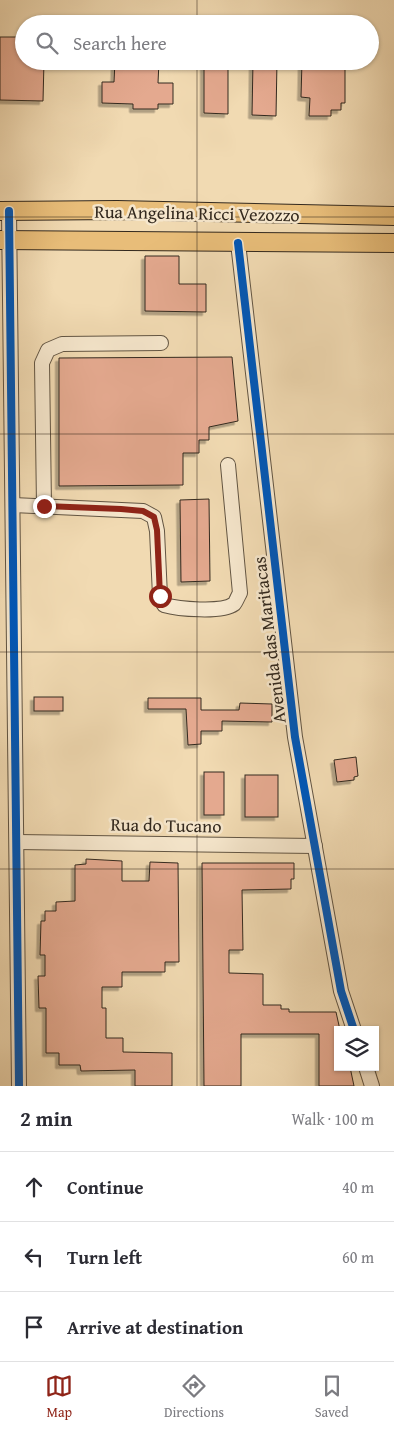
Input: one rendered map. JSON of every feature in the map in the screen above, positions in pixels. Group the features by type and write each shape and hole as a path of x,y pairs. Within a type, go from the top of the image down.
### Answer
{"main road":[{"name":"Rua Angelina Ricci Vezozzo","path":"4,211 117,210 394,216"},
{"name":"Rua Angelina Ricci Vezozzo","path":"5,240 394,243"}],"street":[{"path":"4,211 13,505 19,1086"},
{"name":"Avenida das Maritacas","path":"238,243 295,737 341,991 353,1026"},
{"path":"44,506 42,364 48,350 62,344 161,343"},
{"path":"13,505 143,511 154,517 157,530 160,596 164,605 176,608 222,608 234,604 240,593 228,465"},
{"name":"Rua do Tucano","path":"17,842 315,846"},
{"path":"367,1071 372,1086"}],"building":[{"path":"0,37 15,37 15,70 44,70 43,101 0,100"},
{"path":"115,70 159,70 158,83 173,83 173,104 158,104 158,109 133,109 133,104 102,103 102,82 114,82"},
{"path":"204,70 228,70 228,114 204,113"},
{"path":"253,70 277,70 276,116 252,115"},
{"path":"302,70 345,70 345,103 341,103 341,110 331,110 331,116 309,116 310,98 301,97"},
{"path":"145,256 179,256 179,284 206,284 206,312 145,311"},
{"path":"232,357 238,421 209,427 209,440 199,440 199,453 183,453 183,485 59,486 59,358"},
{"path":"209,499 210,581 181,582 180,500"},
{"path":"34,697 63,697 63,711 34,711"},
{"path":"148,698 201,698 201,710 239,710 240,703 272,704 272,722 222,721 222,731 201,731 201,744 188,745 186,709 148,709"},
{"path":"356,757 358,776 354,777 354,780 337,782 334,760"},
{"path":"204,772 224,772 224,815 204,815"},
{"path":"245,775 278,775 278,817 245,817"},
{"path":"86,859 122,861 122,881 149,881 150,862 178,863 179,962 165,962 165,972 122,972 122,987 102,987 102,1008 106,1008 106,1038 123,1038 123,1052 172,1053 172,1086 135,1086 135,1070 81,1071 80,1065 59,1065 59,1053 46,1053 46,1008 39,1008 38,976 45,976 45,955 40,955 41,921 45,921 45,911 56,911 56,902 75,901 75,865 86,864"},
{"path":"202,863 294,863 294,879 291,879 291,889 242,890 243,950 229,950 229,973 263,974 263,1005 281,1005 281,1009 289,1009 289,1012 336,1012 339,1026 334,1026 334,1071 351,1071 354,1086 319,1086 319,1034 241,1034 241,1086 204,1086"}],"cycle path":[{"path":"9,211 19,1086"},
{"path":"238,243 295,737 341,991 353,1026"}],"route":[{"path":"44,506 143,511 154,517 157,530 160,596"}]}
